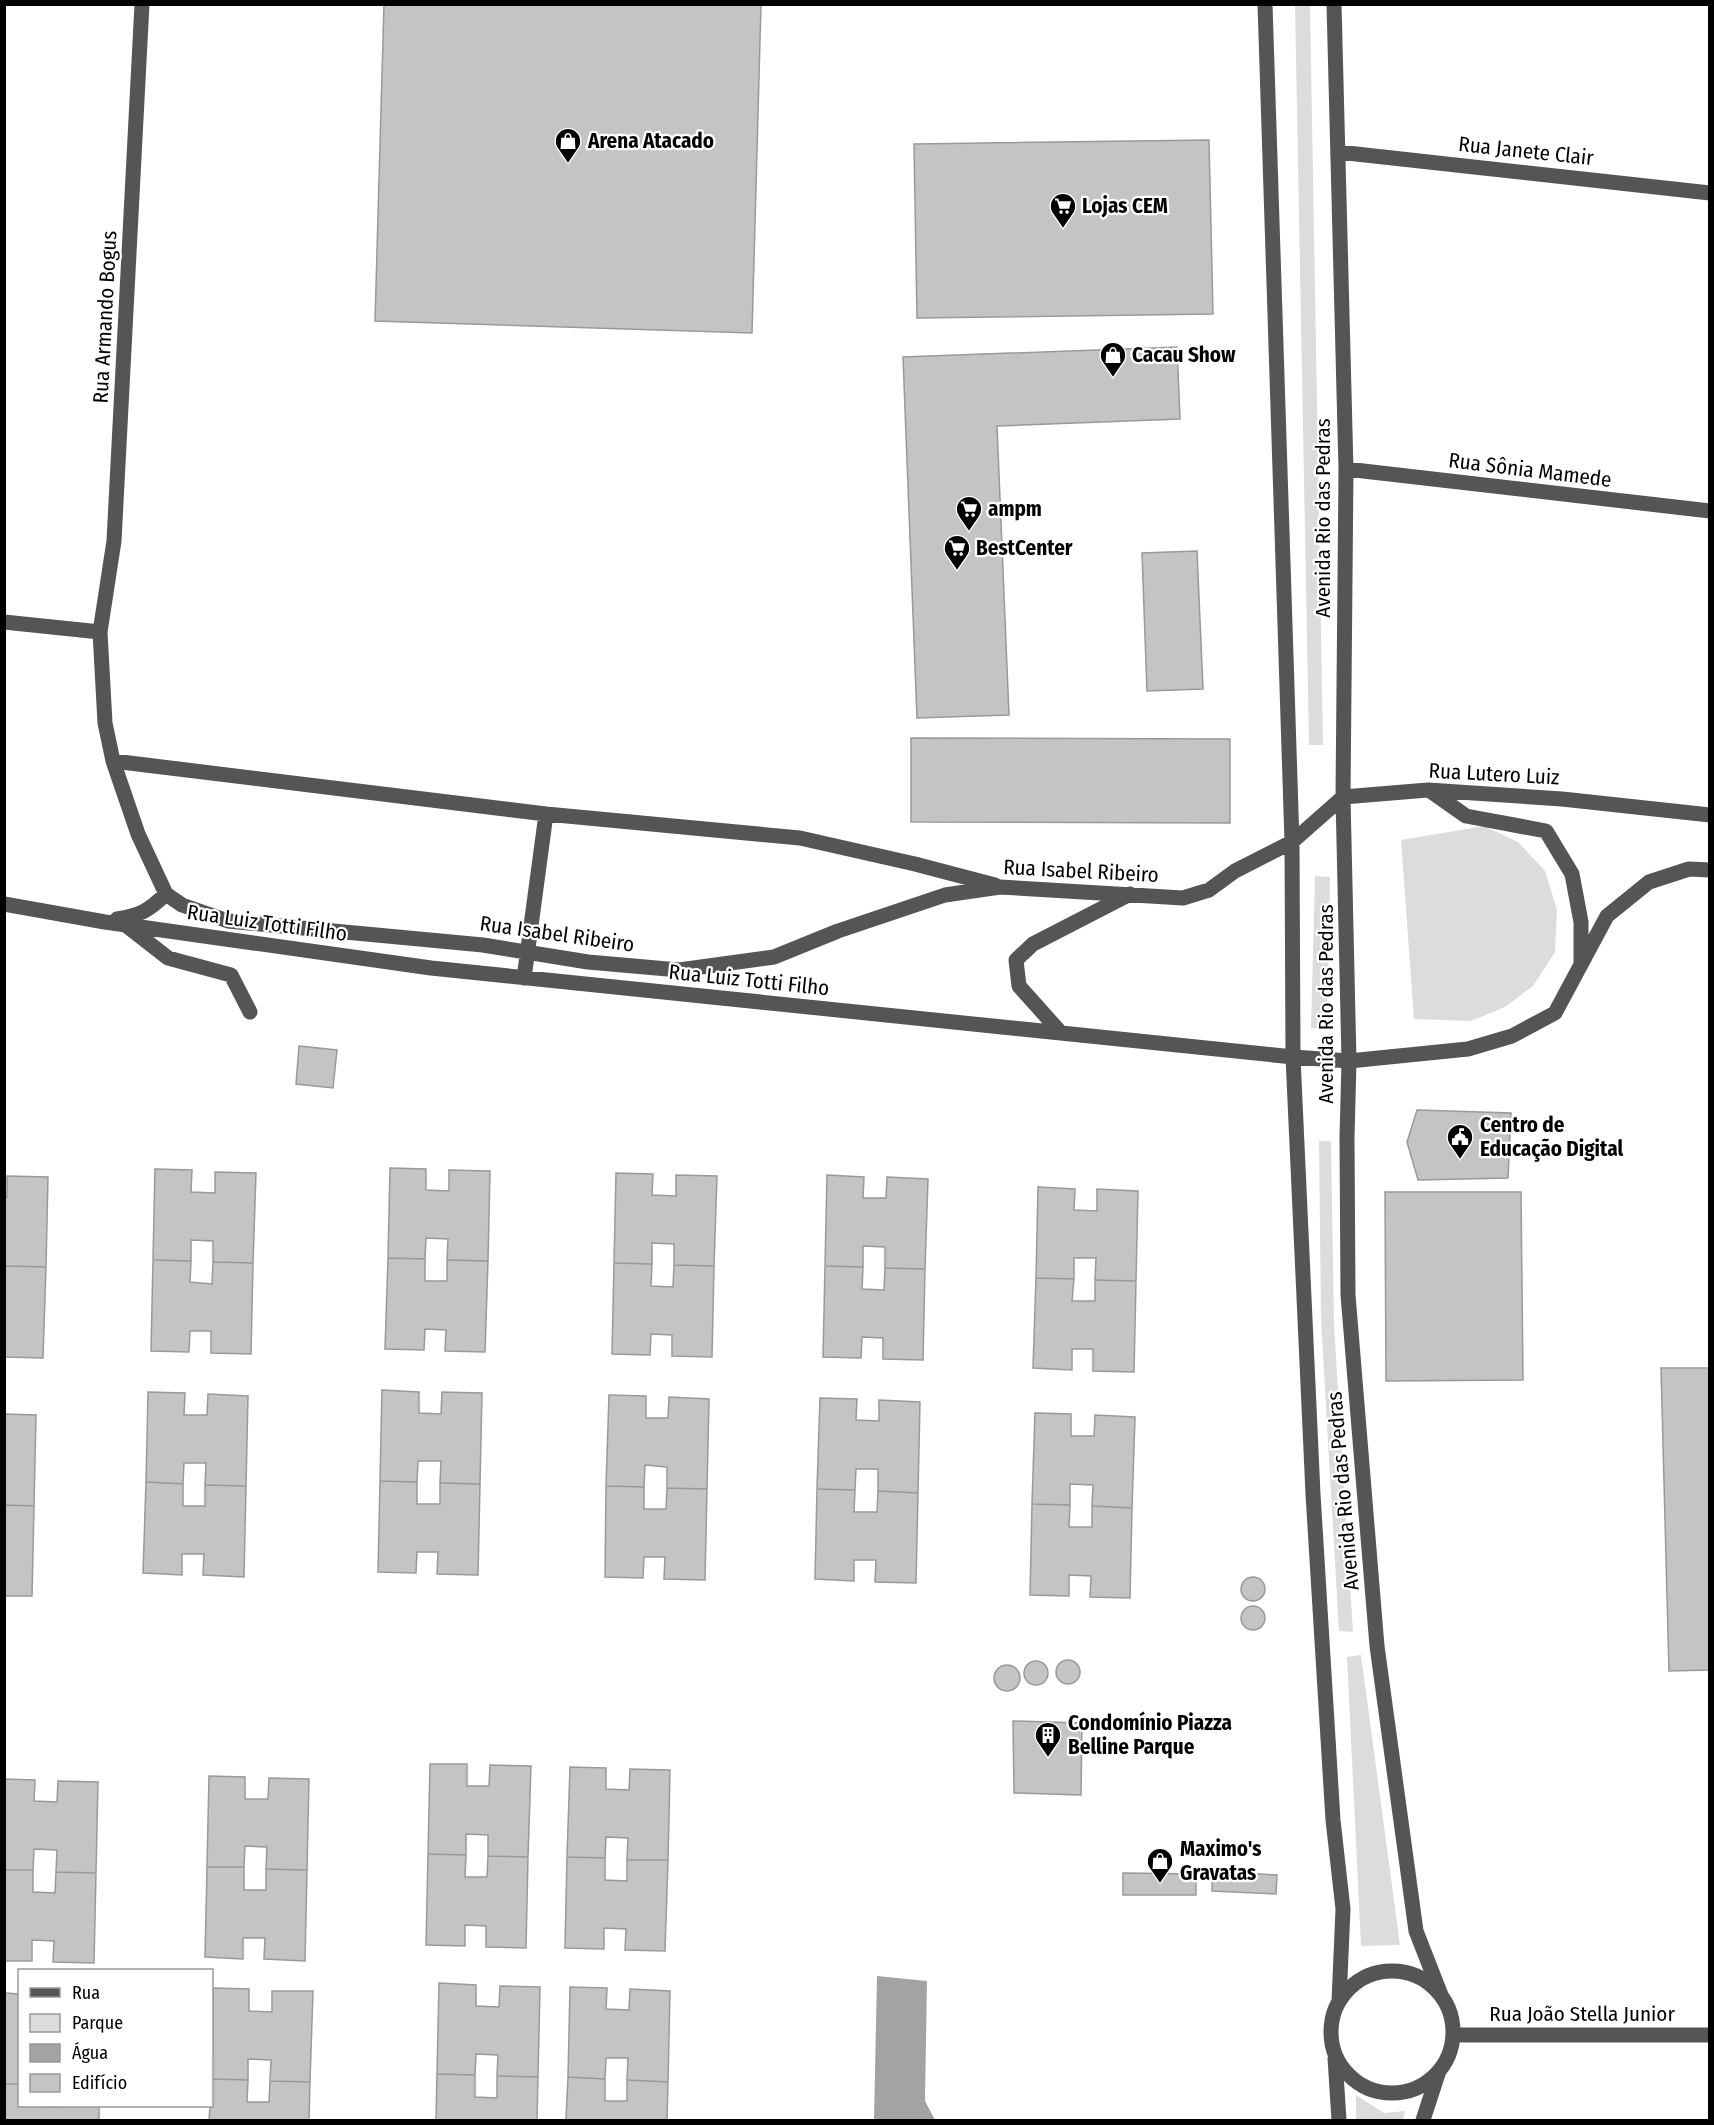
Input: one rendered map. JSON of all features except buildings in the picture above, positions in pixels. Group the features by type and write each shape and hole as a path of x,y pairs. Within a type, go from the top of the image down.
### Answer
{"street":[{"name":"Rua Armando Bogus","path":"100,632 114,541 142,4"},
{"name":"Avenida Rio das Pedras","path":"1265,4 1292,842 1293,1057 1312,1494 1333,1820 1343,1910 1339,2001"},
{"name":"Avenida Rio das Pedras","path":"1334,4 1346,469 1343,797 1349,1061 1348,1295 1377,1646 1416,1931 1441,1995"},
{"name":"Rua Janete Clair","path":"1338,152 1710,193"},
{"name":"Rua Sônia Mamede","path":"1346,469 1710,511"},
{"path":"4,622 100,632 105,723 113,761 138,834 166,894 150,909 139,915 105,922"},
{"path":"113,761 546,814 800,838 915,864 1000,887"},
{"path":"1428,790 1466,816 1546,831 1572,874 1581,922 1581,966"},
{"name":"Rua Lutero Luiz","path":"1343,797 1428,790 1562,799 1710,815"},
{"path":"1292,842 1343,797"},
{"path":"524,978 546,814"},
{"name":"Rua Isabel Ribeiro","path":"166,894 182,905 228,921 483,945 588,962 678,970 774,957 838,931 945,895 1000,887 1183,898 1209,890 1235,871 1292,842"},
{"path":"1349,1061 1468,1049 1512,1036 1555,1014 1607,915 1649,882 1689,869 1710,870"},
{"path":"1061,1033 1019,986 1016,960 1033,944 1130,894"},
{"name":"Rua Luiz Totti Filho","path":"4,904 105,922 431,968 1349,1061"},
{"path":"125,924 168,958 231,975 250,1012"},
{"path":"1339,2121 1335,2055 1331,2037 1332,2018 1339,2001 1350,1987 1366,1976 1384,1971 1405,1972 1425,1980 1441,1995 1451,2014 1454,2035 1449,2056 1438,2074 1423,2121"},
{"name":"Rua João Stella Junior","path":"1454,2035 1710,2035"},
{"path":"1335,2055 1345,2072 1359,2084 1379,2092 1401,2093 1421,2086 1438,2074"}],"green space":[{"path":"1295,5 1310,5 1323,745 1309,745"},
{"path":"1484,826 1518,842 1545,871 1557,910 1555,952 1533,986 1505,1007 1471,1021 1414,1019 1401,840"},
{"path":"1315,876 1330,877 1327,1029 1311,1028"},
{"path":"1319,1141 1331,1141 1334,1325 1353,1632 1339,1631 1321,1320"},
{"path":"1361,1655 1400,1945 1361,1946 1347,1657"},
{"path":"1356,2095 1384,2113 1405,2111 1403,2120 1356,2120"}],"water":[{"path":"877,1976 927,1981 925,2101 935,2120 874,2120"}],"place":[{"name":"Arena Atacado","path":"568,164"},
{"name":"Lojas CEM","path":"1063,229"},
{"name":"Cacau Show","path":"1113,378"},
{"name":"ampm","path":"969,532"},
{"name":"BestCenter","path":"957,571"},
{"name":"Centro de Educação Digital","path":"1460,1160"},
{"name":"Condomínio Piazza Belline Parque","path":"1048,1758"},
{"name":"Maximo's Gravatas","path":"1160,1884"}]}
